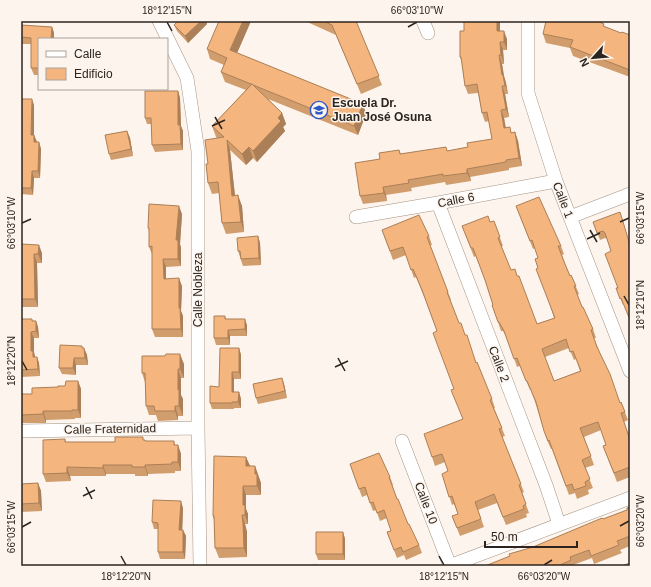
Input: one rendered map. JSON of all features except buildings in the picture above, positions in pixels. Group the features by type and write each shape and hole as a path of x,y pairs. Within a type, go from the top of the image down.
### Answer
{"street":[{"name":"Calle Nobleza","path":"159,21 168,38"},
{"name":"Calle 1","path":"528,21 528,93 556,180 630,371"},
{"name":"Calle Nobleza","path":"168,39 188,78 198,151 198,428 200,566"},
{"name":"Calle 6","path":"356,217 556,180"},
{"path":"570,217 630,194"},
{"name":"Calle 2","path":"438,203 546,485 559,524"},
{"name":"Calle Fraternidad","path":"21,431 198,428"},
{"name":"Calle 10","path":"402,441 450,566"},
{"path":"450,566 630,498"}],"place":[{"name":"Escuela Dr. Juan José Osuna","path":"319,110"}]}
